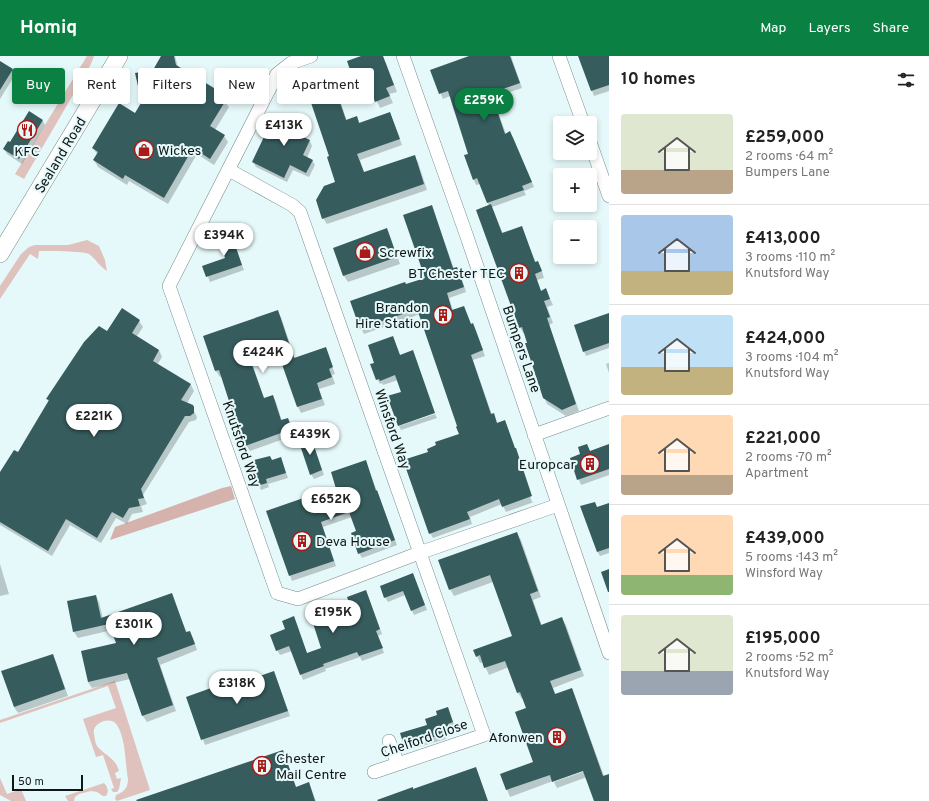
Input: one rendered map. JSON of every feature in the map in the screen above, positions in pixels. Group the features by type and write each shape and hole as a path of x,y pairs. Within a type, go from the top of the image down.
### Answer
{"main road":[{"name":"Sealand Road","path":"0,254 119,56"}],"street":[{"name":"Knutsford Way","path":"311,56 291,63 277,74 169,286 277,593 298,599 419,553 558,505"},
{"name":"Bumpers Lane","path":"403,56 466,234 608,650"},
{"path":"560,56 581,116"},
{"path":"596,160 609,196"},
{"name":"Winsford Way","path":"229,170 292,205 300,212 484,735"},
{"path":"534,435 609,408"},
{"name":"Chelford Close","path":"374,772 484,735"},
{"path":"389,741 398,764"}],"shaded area":[{"path":"87,56 94,56 89,68 80,68"},
{"path":"73,79 73,95 24,179 15,174 58,104 65,104 65,92"},
{"path":"87,240 99,246 105,260 107,271 89,254 39,251 38,259 30,254 0,299 0,286 21,254 29,247 35,245 68,245"},
{"path":"231,486 235,499 110,540 115,527"},
{"path":"115,681 150,790 117,801 115,799 116,795 125,789 128,779 122,737 117,725 114,722 106,721 98,724 95,727 94,734 97,746 115,763 119,771 115,773 117,779 121,778 117,792 113,792 111,789 114,788 103,755 96,757 83,719 116,708 108,686 0,723 0,720"},
{"path":"0,778 7,794 21,789 26,801 11,801 0,795"},
{"path":"104,783 108,790 106,796 91,791 79,794 75,797 74,801 68,801 65,796"}],"building":[{"name":"Wickes","path":"161,56 174,56 176,65 181,68 154,68"},
{"path":"361,56 383,56 394,85 386,88 390,96 375,102 374,68 349,68 347,61"},
{"path":"469,56 510,56 520,83 491,93 505,134 510,131 532,182 522,186 524,190 487,203 477,178 473,180 464,155 468,154 448,91 439,94 430,70"},
{"path":"578,56 609,56 609,85 591,91"},
{"path":"0,61 12,68 12,71 0,90"},
{"name":"Wickes","path":"138,72 138,86 135,73"},
{"name":"Wickes","path":"206,83 214,88 214,104 224,104 210,126 225,135 210,159 193,148 164,198 125,175 123,179 93,160 98,152 92,148 118,104 135,113 140,104 206,104"},
{"path":"311,104 341,104 346,120 357,116 359,123 390,112 400,139 357,154 364,172 415,155 424,184 322,219 316,200 324,186 335,182 327,157 329,156"},
{"name":"KFC","path":"29,111 43,120 19,159 3,149 8,141 10,142"},
{"path":"287,114 305,123 299,135 310,140 303,155 313,160 306,173 290,165 284,178 252,162 273,118 282,123"},
{"name":"BT Chester TEC","path":"491,204 502,233 522,226 535,262 538,261 542,271 535,274 541,291 546,288 550,299 544,301 550,317 547,318 576,404 562,410 543,398 525,343 527,343 522,327 519,328 476,210"},
{"path":"432,205 453,268 457,267 464,287 447,293 452,310 464,306 471,324 473,323 483,350 471,355 491,414 494,413 497,423 505,420 532,496 502,507 499,499 467,512 470,519 429,534 403,460 428,452 427,449 436,445 435,442 459,434 456,427 457,426 417,309 360,329 350,301 405,282 406,284 425,278 403,215"},
{"name":"Screwfix","path":"387,228 397,257 343,276 333,248"},
{"path":"231,233 242,265 206,277 202,266 225,258 218,237"},
{"path":"122,308 140,320 132,333 159,350 153,361 191,384 181,400 193,405 194,413 190,416 185,416 141,489 144,498 138,499 140,506 129,508 123,518 112,512 97,538 66,519 48,551 0,522 0,472 14,450 18,452 49,400 46,399 84,342 99,326 107,331"},
{"path":"278,310 294,358 326,347 333,367 329,369 332,377 317,383 322,399 297,407 277,350 250,359 264,398 273,395 281,420 288,418 292,429 245,446 219,370 215,371 203,336"},
{"path":"609,313 609,343 583,352 574,325"},
{"path":"393,336 400,355 413,350 435,413 398,426 387,396 401,392 395,375 380,381 379,379 376,380 370,364 374,363 368,345"},
{"path":"311,437 322,470 310,475 299,442"},
{"name":"Europcar","path":"587,444 590,451 609,444 609,469 577,480 570,458 580,454 578,447"},
{"path":"270,456 272,460 281,457 286,473 266,479 267,483 257,486 250,461"},
{"path":"366,460 395,540 358,554 351,533 356,531 349,512 321,522 334,561 289,576 266,511 312,495 318,511 340,502 331,472"},
{"path":"595,502 597,507 609,503 609,548 597,552 580,506"},
{"path":"517,532 538,591 530,594 541,625 562,617 581,670 550,681 555,694 572,688 603,776 609,774 609,801 594,801 583,771 552,782 550,775 506,790 500,774 533,762 515,712 526,708 520,692 517,693 505,661 484,668 480,655 476,657 473,650 512,636 490,575 449,590 438,560"},
{"path":"609,569 609,592 608,592 601,572"},
{"path":"413,573 425,605 411,611 403,591 384,598 380,586"},
{"path":"366,590 380,629 376,631 383,648 359,656 357,652 323,664 324,666 300,675 289,646 276,651 270,635 285,629 282,621 294,616 307,653 321,648 310,614 333,606 334,610 350,605 347,597"},
{"path":"172,593 186,632 190,631 195,644 157,658 173,705 142,716 127,673 88,682 81,651 116,643 109,624 73,632 67,601 96,595 101,618"},
{"path":"53,654 65,689 14,707 1,671"},
{"path":"274,671 288,711 201,740 186,697 211,688 213,692"},
{"path":"448,707 453,722 442,728 444,734 404,746 400,733 427,725 425,719 437,715 436,711"},
{"name":"Chester Mail Centre","path":"283,750 296,787 309,782 315,801 136,800"},
{"path":"476,767 488,801 377,800 413,787 413,789"}],"place":[{"name":"KFC","path":"27,130"},
{"name":"Wickes","path":"144,150"},
{"name":"Screwfix","path":"365,252"},
{"name":"BT Chester TEC","path":"519,273"},
{"name":"Brandon Hire Station","path":"443,315"},
{"name":"Europcar","path":"590,464"},
{"name":"Deva House","path":"302,541"},
{"name":"Afonwen","path":"557,737"},
{"name":"Chester Mail Centre","path":"262,766"}]}
